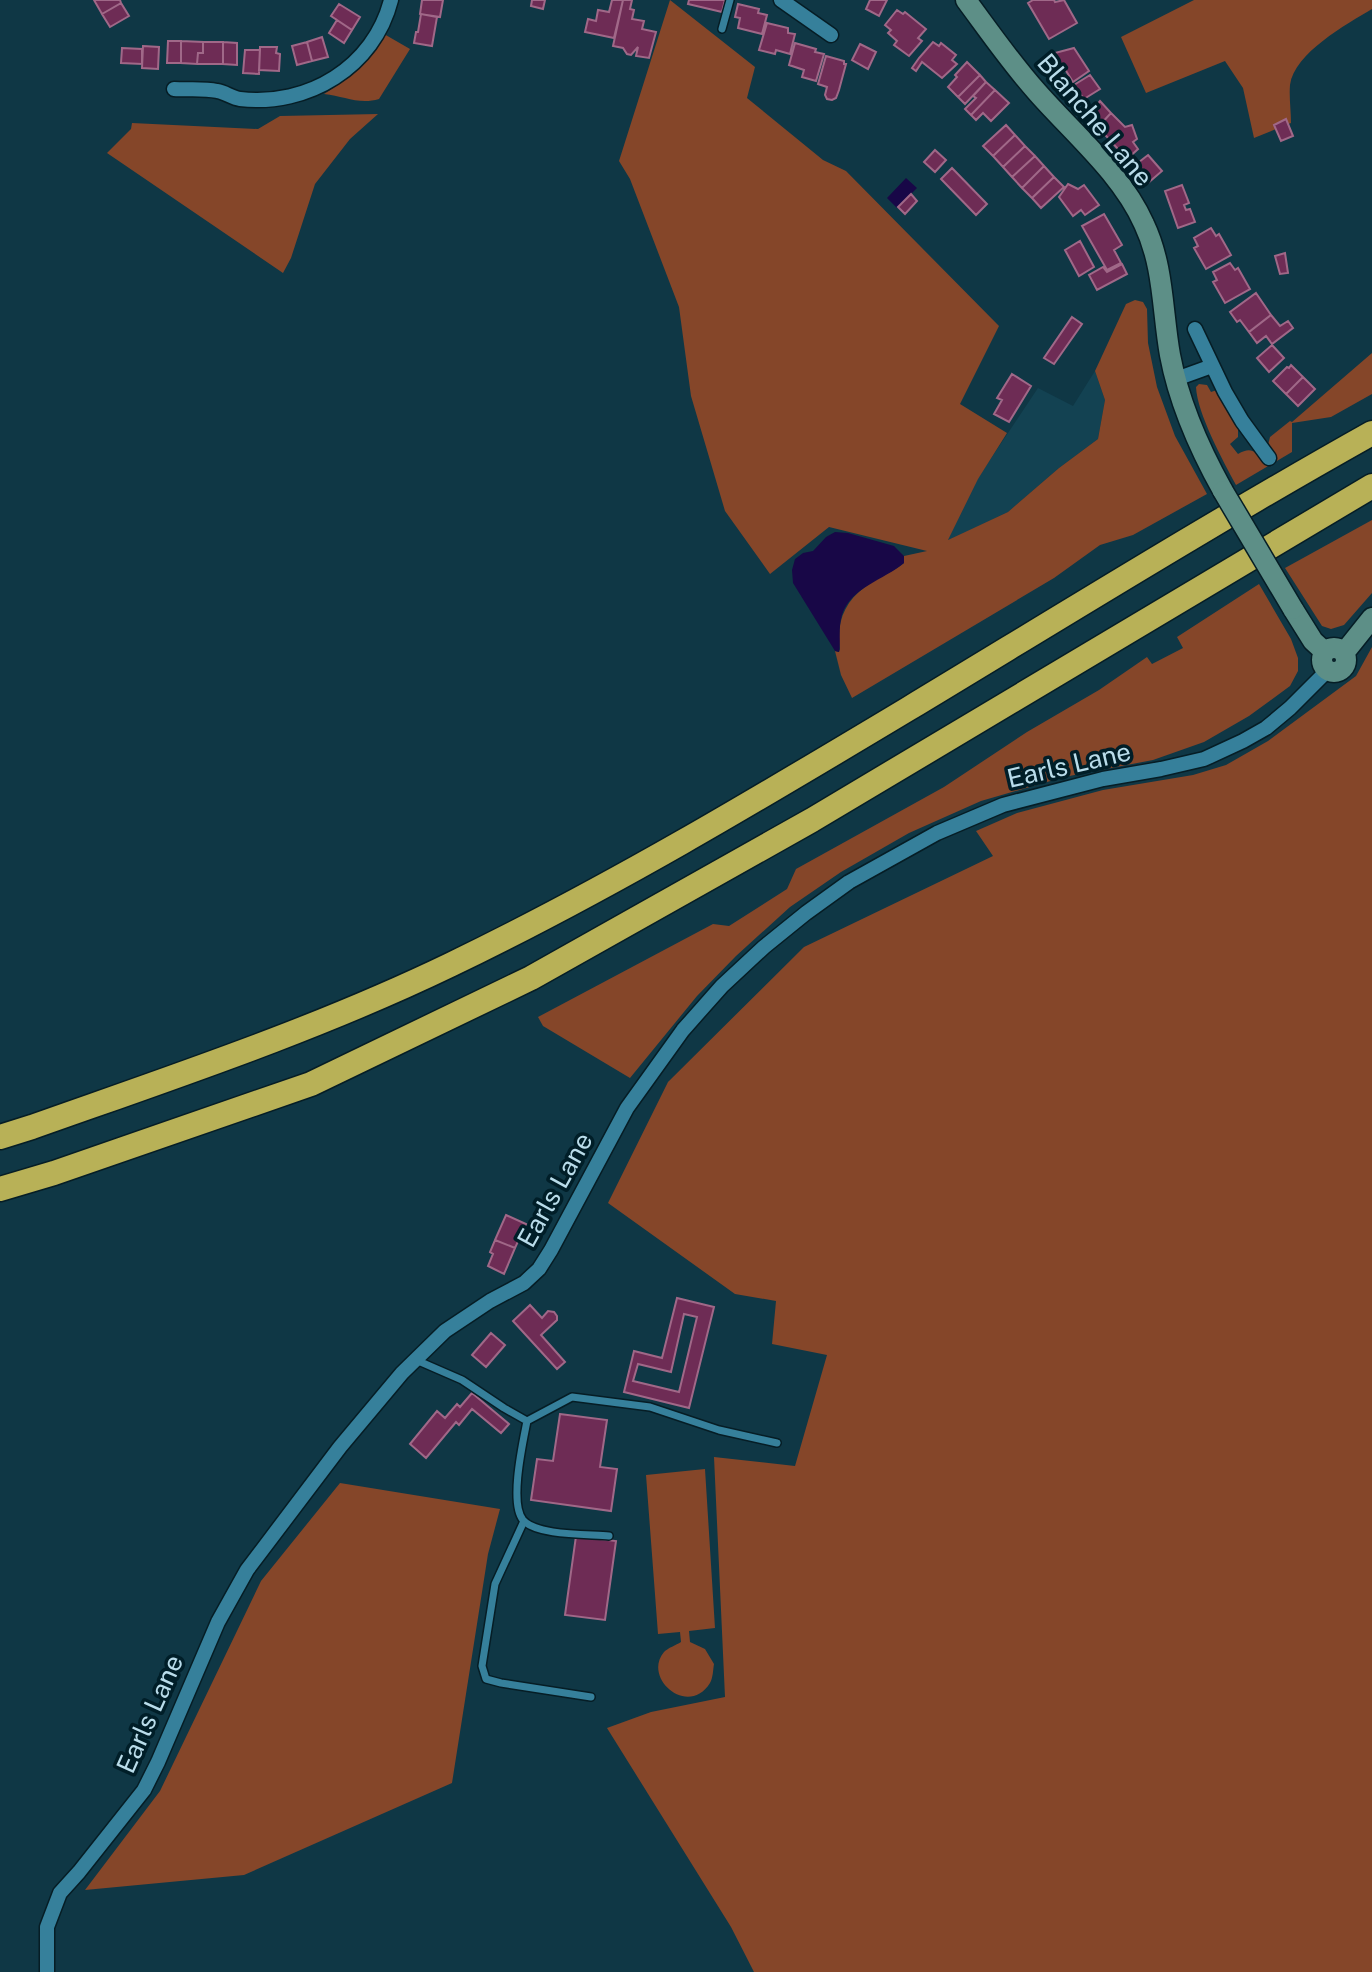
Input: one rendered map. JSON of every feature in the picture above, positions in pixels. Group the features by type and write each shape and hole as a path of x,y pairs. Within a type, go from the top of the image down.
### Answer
{"highway":[{"path":"0,1137 285,1038 448,966 578,901 782,785 1182,543 1372,433"},
{"path":"0,1189 311,1084 531,978 812,820 1372,486"}],"street":[{"path":"174,89 218,91 237,99 268,99 294,96 323,86 340,75 369,47 380,31 391,0"},
{"path":"781,0 831,35"},
{"name":"Blanche Lane","path":"966,0 1034,89 1117,180 1136,207 1152,242 1160,270 1176,379 1204,456 1313,641 1332,658"},
{"path":"1195,329 1242,421 1269,458"},
{"path":"1176,379 1212,366"},
{"path":"1332,658 1372,618"},
{"name":"Earls Lane","path":"47,1972 47,1927 60,1893 144,1790 218,1622 247,1570 340,1447 416,1360 445,1331 524,1283 539,1269 627,1108 683,1030 722,986 764,947 849,882 937,833 1003,805 1103,779 1204,759 1266,728 1290,708 1332,658"}],"lane":[{"path":"722,29 730,0"},
{"path":"416,1360 462,1380 527,1421"},
{"path":"527,1421 572,1397 650,1407 719,1430 777,1443"},
{"path":"527,1421 518,1464 518,1509 524,1521 548,1531 609,1536"},
{"path":"524,1521 495,1584 482,1666 486,1679 591,1697"}],"shaded area":[{"path":"670,0 755,67 747,98 823,160 846,171 999,326 960,404 1007,433 978,479 948,540 1008,512 1098,439 1105,400 1095,371 1126,304 1135,300 1143,302 1147,309 1148,343 1157,387 1175,436 1207,494 1133,535 1100,545 1054,578 852,698 841,675 835,651 839,652 840,649 839,631 843,614 865,587 904,563 904,556 927,551 829,527 770,574 725,511 691,396 679,307 630,179 619,161"},
{"path":"1194,0 1372,0 1372,9 1323,41 1301,62 1290,85 1291,123 1254,138 1243,88 1225,61 1146,93 1121,37"},
{"path":"384,34 410,49 379,99 358,101 324,94 358,68"},
{"path":"378,114 350,139 315,184 291,258 283,273 107,153 131,129 132,123 258,129 280,116"},
{"path":"906,178 917,188 897,208 887,198"},
{"path":"1372,353 1372,394 1331,417 1292,423 1292,452 1236,485 1206,423 1197,398 1196,387 1199,384 1207,385 1211,392 1217,390 1238,427 1238,437 1230,444 1238,454 1252,451 1263,461 1274,453 1268,445 1270,437 1292,422"},
{"path":"1095,371 1105,400 1098,439 1008,512 947,541 978,478 1038,388 1073,406"},
{"path":"1372,520 1372,593 1344,625 1331,629 1322,626 1285,568"},
{"path":"835,532 894,546 904,556 904,563 860,591 846,605 841,620 839,652 835,651 793,583 792,570 795,559 813,551"},
{"path":"1259,584 1291,639 1298,658 1298,671 1290,686 1249,716 1204,742 1153,760 1064,777 981,801 909,833 841,872 790,907 736,956 697,996 630,1078 543,1026 538,1017 713,924 729,926 787,889 796,869 944,787 1147,657 1152,664 1183,648 1177,637"},
{"path":"1372,647 1372,1972 754,1972 731,1927 607,1728 651,1712 725,1697 714,1457 795,1466 827,1355 772,1344 776,1301 735,1294 608,1203 668,1082 804,947 993,856 976,831 1017,813 1103,790 1193,775 1226,765 1268,741 1356,676"},
{"path":"705,1469 715,1628 689,1631 690,1642 705,1649 714,1664 710,1683 701,1693 690,1697 670,1690 659,1673 659,1662 664,1652 681,1642 680,1632 658,1634 646,1475"},
{"path":"340,1483 500,1509 488,1554 452,1783 244,1875 85,1890 160,1791 261,1581"}],"building":[{"path":"94,0 120,0 121,3 102,14"},
{"path":"422,0 443,0 440,17 420,14"},
{"path":"532,0 545,0 543,9 531,6"},
{"path":"612,0 623,0 614,38 585,32 588,19 596,21 598,10 609,12"},
{"path":"623,0 632,0 632,19 644,21 642,29 656,32 649,58 636,56 638,47 631,55 623,48 613,46"},
{"path":"689,0 725,0 722,12 688,4"},
{"path":"870,0 887,0 879,16 866,9"},
{"path":"1033,0 1064,0 1077,23 1049,39 1028,3"},
{"path":"121,3 129,16 110,27 102,14"},
{"path":"339,4 360,17 352,30 331,16"},
{"path":"738,4 759,9 758,13 767,15 762,34 738,28 740,18 735,17"},
{"path":"897,10 903,14 905,12 926,29 918,38 922,41 909,56 894,45 897,41 885,25"},
{"path":"421,14 437,17 432,46 414,43"},
{"path":"337,20 352,30 344,43 329,33"},
{"path":"767,23 788,28 788,33 795,34 790,54 759,50"},
{"path":"322,37 328,57 312,61 307,42"},
{"path":"168,41 181,41 181,63 167,63"},
{"path":"181,41 203,42 203,53 198,53 197,64 181,63"},
{"path":"203,42 223,42 223,64 197,64 198,53 203,53"},
{"path":"223,42 237,43 237,65 223,64"},
{"path":"307,42 312,61 297,65 292,46"},
{"path":"933,42 939,46 941,43 956,55 952,60 957,64 942,78 922,62 916,71 912,68"},
{"path":"795,43 824,54 816,81 802,77 804,70 789,65"},
{"path":"860,44 876,52 868,69 852,60"},
{"path":"143,46 159,47 158,69 142,68"},
{"path":"260,47 277,47 276,53 280,54 279,71 259,70"},
{"path":"122,48 142,49 142,64 121,63"},
{"path":"1074,48 1089,71 1073,82 1051,54"},
{"path":"245,50 260,50 259,74 243,73"},
{"path":"826,56 846,64 836,98 832,100 825,95 827,87 818,84"},
{"path":"967,62 980,75 958,97 948,87"},
{"path":"980,75 986,82 965,104 958,97"},
{"path":"1090,75 1100,89 1084,99 1074,85"},
{"path":"986,82 995,90 971,115 965,109"},
{"path":"995,90 1009,103 991,121 983,113 976,120 971,115"},
{"path":"1100,101 1111,113 1101,124 1090,113"},
{"path":"1111,113 1125,127 1132,125 1137,139 1133,142 1138,149 1127,159 1098,127"},
{"path":"1286,119 1293,136 1281,141 1274,125"},
{"path":"1006,125 1015,135 993,156 983,146"},
{"path":"1015,135 1025,146 1003,167 993,156"},
{"path":"1025,146 1035,156 1012,177 1003,167"},
{"path":"935,150 946,160 935,172 924,162"},
{"path":"1148,155 1162,171 1148,183 1134,166"},
{"path":"1035,156 1044,166 1022,188 1012,177"},
{"path":"1044,166 1054,177 1032,198 1022,188"},
{"path":"952,168 987,204 976,215 941,179"},
{"path":"1054,177 1064,187 1041,208 1032,198"},
{"path":"1068,184 1078,189 1084,185 1099,205 1085,215 1081,210 1073,216 1059,197"},
{"path":"1182,185 1189,203 1184,205 1186,210 1190,209 1195,222 1178,228 1165,191"},
{"path":"911,194 917,201 905,214 898,207"},
{"path":"1104,214 1122,245 1114,250 1121,263 1107,270 1082,226"},
{"path":"1211,228 1216,236 1219,234 1231,255 1206,269 1194,248 1198,246 1194,238"},
{"path":"1080,241 1094,267 1079,276 1065,250"},
{"path":"1285,253 1288,273 1280,274 1275,256"},
{"path":"1230,263 1235,270 1238,268 1250,289 1225,303 1213,282 1217,280 1213,272"},
{"path":"1122,264 1127,274 1097,290 1089,275 1103,267 1107,272"},
{"path":"1256,293 1271,315 1249,332 1230,312"},
{"path":"1271,315 1280,326 1288,321 1293,328 1272,344 1266,336 1257,343 1249,332"},
{"path":"1072,317 1082,324 1054,364 1044,358"},
{"path":"1272,345 1284,358 1269,372 1257,358"},
{"path":"1291,365 1303,377 1286,394 1273,381"},
{"path":"1012,374 1031,386 1009,422 994,414 1002,400 997,398"},
{"path":"1303,377 1315,389 1298,406 1286,394"},
{"path":"506,1215 526,1224 515,1248 495,1240"},
{"path":"495,1240 515,1248 504,1274 488,1266"},
{"path":"677,1298 714,1307 689,1408 624,1392 634,1351 662,1358","holes":["684,1314 697,1317 679,1392 633,1381 638,1364 671,1372"]},
{"path":"530,1305 542,1318 548,1311 557,1316 557,1320 541,1335 565,1362 557,1369 513,1321"},
{"path":"491,1333 505,1345 486,1367 472,1355"},
{"path":"472,1393 509,1424 501,1433 472,1409 459,1425 456,1422 426,1458 410,1444 437,1411 445,1418"},
{"path":"560,1414 607,1420 600,1467 617,1469 611,1511 531,1500 537,1459 553,1461"},
{"path":"576,1536 616,1541 605,1620 565,1615"}]}
